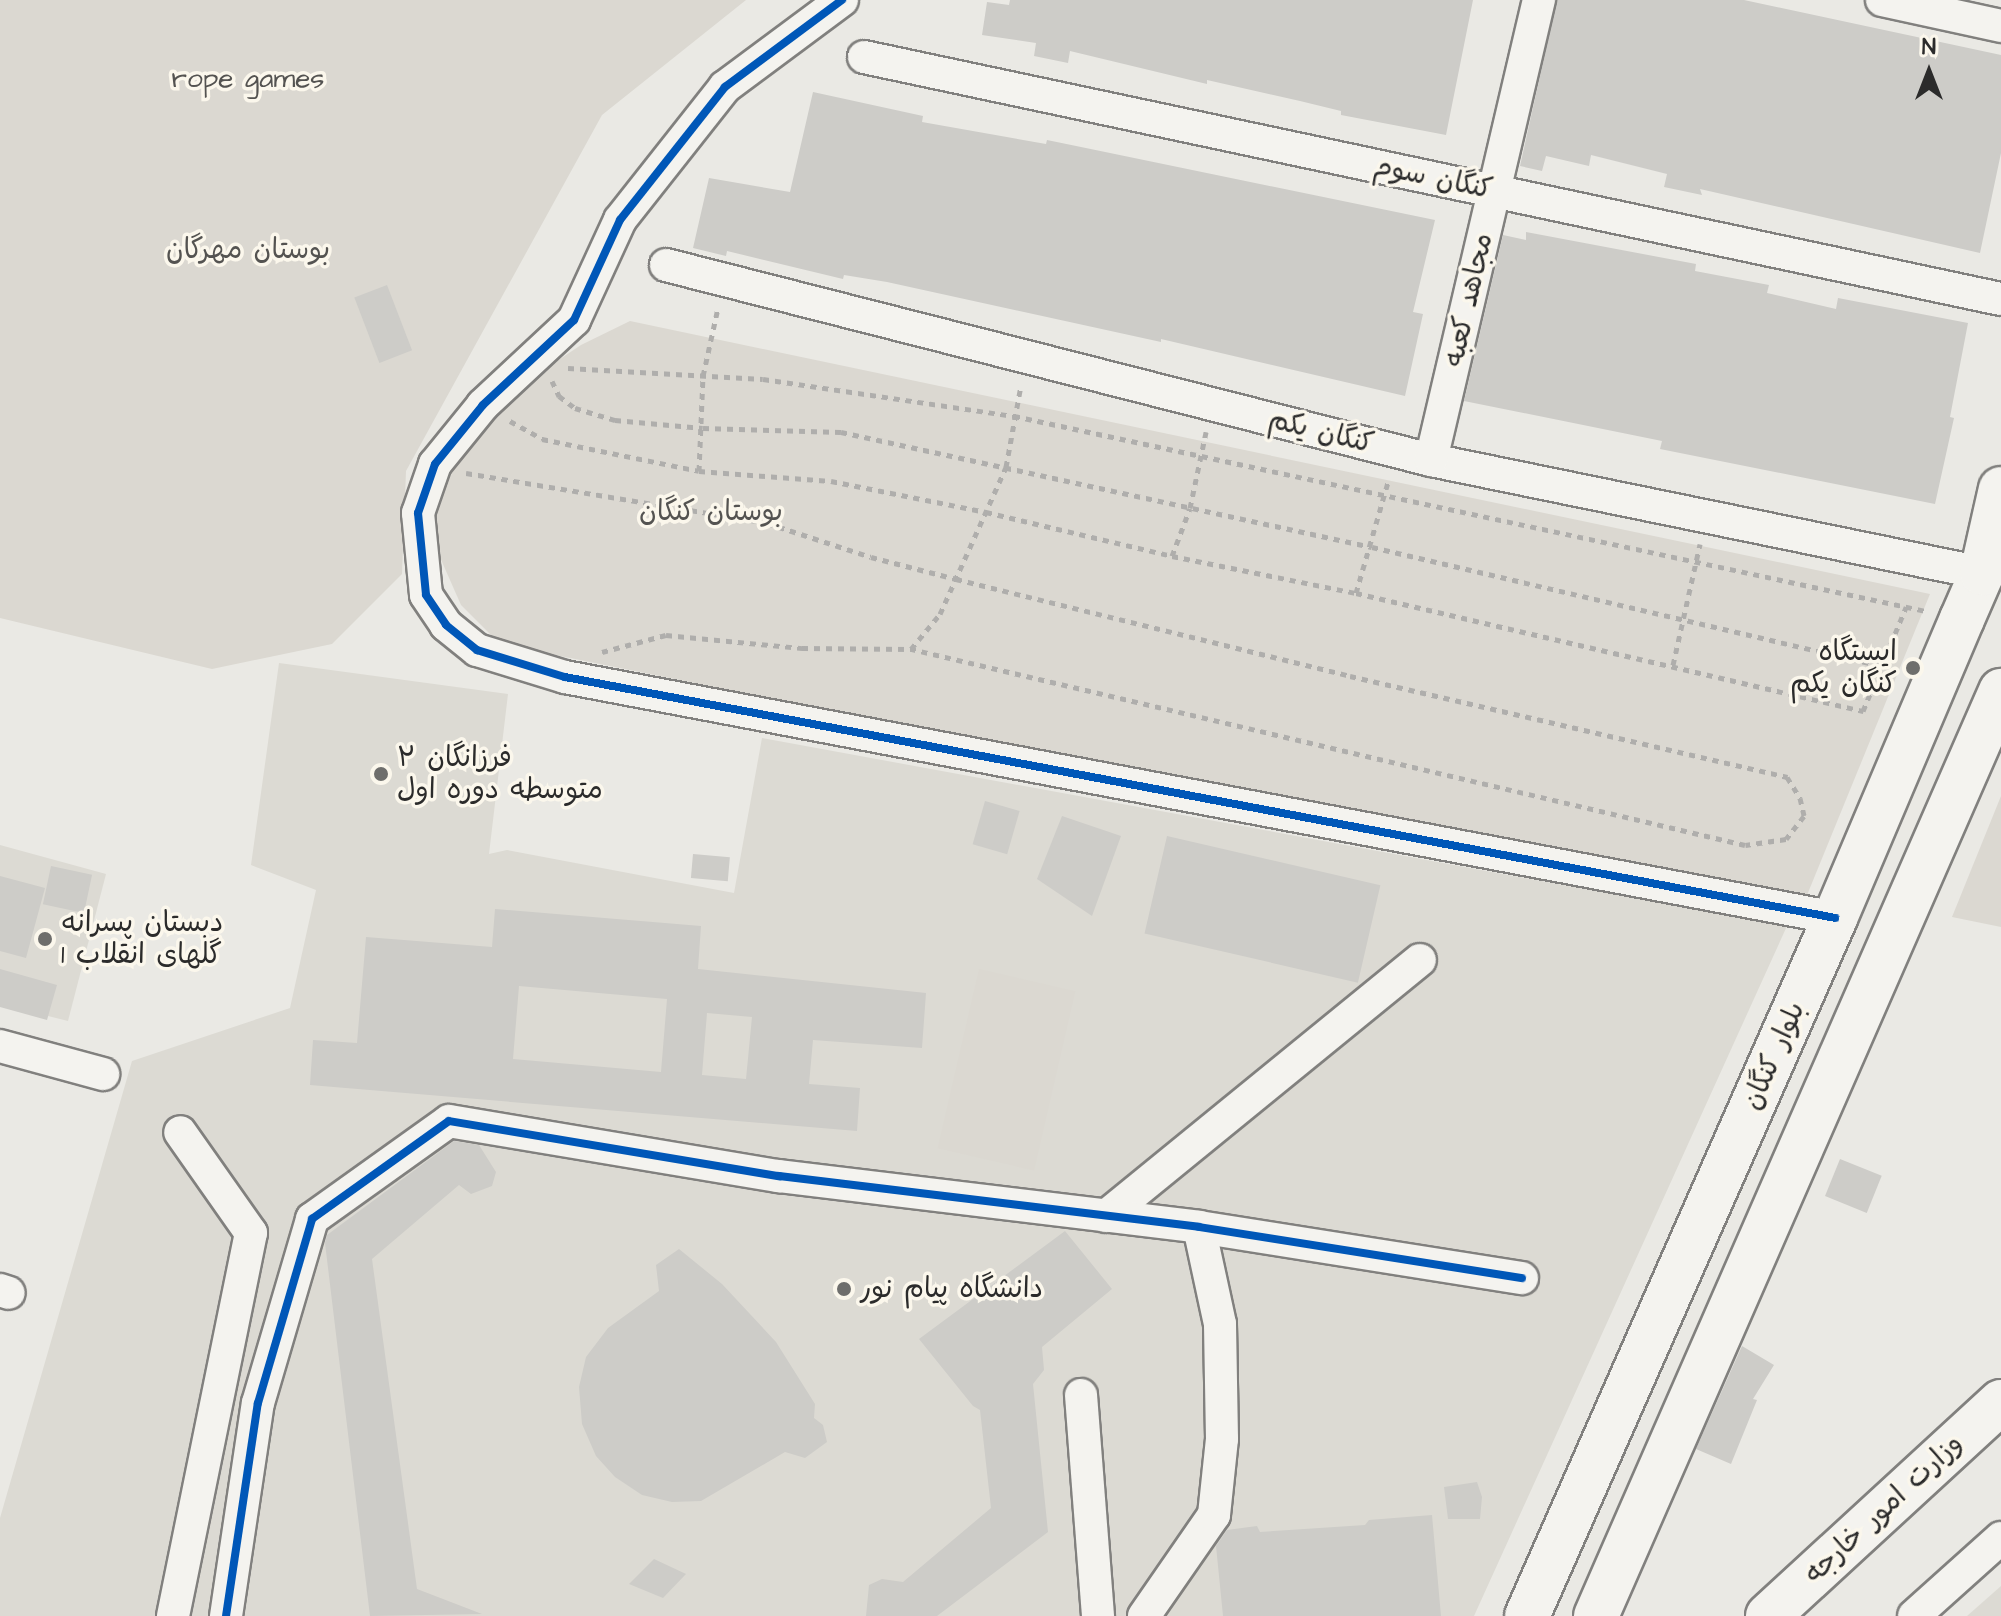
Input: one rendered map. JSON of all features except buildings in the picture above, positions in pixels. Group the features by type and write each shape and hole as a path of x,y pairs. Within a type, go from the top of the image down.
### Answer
{"main road":[{"name":"بلوار کنگان","path":"1527,1616 1835,918 1962,619 1991,575 2001,489"},
{"path":"1596,1616 2001,691"},
{"name":"وزارت امور خارجه","path":"1768,1616 2001,1402"},
{"path":"1580,1495 1635,1527"}],"street":[{"path":"842,0 725,87 620,220 574,320 538,362 483,405 433,470 418,513 426,595 446,625 477,650 565,677 1835,918"},
{"name":"مجاهد کعبه","path":"1431,460 1539,0"},
{"path":"1882,0 2001,26"},
{"name":"کنگان سوم","path":"864,57 2001,299"},
{"name":"کنگان یکم","path":"666,265 1431,460 1991,575"},
{"path":"1106,1216 1420,960"},
{"path":"0,1046 103,1074"},
{"path":"226,1616 258,1403 312,1219 449,1121 779,1176 1199,1227 1522,1278"},
{"path":"173,1616 251,1233 180,1132"},
{"path":"1144,1616 1214,1515 1222,1439 1220,1324 1199,1227"},
{"path":"1081,1395 1098,1616"},
{"path":"1914,1616 2001,1538"}],"path":[{"path":"699,471 703,376 724,279"},
{"path":"911,649 940,614 1006,467 1027,356"},
{"path":"538,362 763,379 1014,416 1962,619"},
{"path":"538,362 559,396 575,408 615,420 703,428 841,432 1372,547 1882,666"},
{"path":"1172,556 1190,508 1199,455 1213,404"},
{"path":"483,405 542,439 699,471 831,481 986,512 1172,556 1356,593 1863,711 1906,607"},
{"path":"1356,593 1372,547 1397,451"},
{"path":"433,470 483,475 767,523 871,557 956,579 1350,676 1787,777 1800,798 1804,816 1786,839 1745,845 911,649 802,648 666,635 604,651 565,677"},
{"path":"1673,665 1694,562 1708,516"}],"shaded area":[{"name":"دانشگاه پیام نور","path":"279,663 508,694 489,854 507,850 734,893 762,738 1787,926 1474,1616 0,1616 0,1518 132,1061 290,1008 316,890 251,865"},
{"name":"دبستان پسرانه گلهای انقلاب 1","path":"0,845 106,874 68,1021 0,1004"},
{"path":"2001,1586 2001,1616 1967,1616"}],"green space":[{"name":"بوستان مهرگان","path":"0,0 746,0 602,115 406,471 402,574 332,644 212,669 0,618"},
{"name":"بوستان کنگان","path":"630,321 1930,594 1803,905 500,644 461,605 435,546 435,496 455,455 533,377 581,345"},
{"path":"2001,796 2001,927 1952,917"},
{"path":"979,969 1075,991 1034,1171 938,1148"}],"cycle path":[{"path":"842,0 725,87 620,220 574,320 483,405 435,464 418,513 426,595 446,625 477,650 565,677 1835,918"},
{"path":"226,1616 258,1403 312,1219 449,1121 779,1176 1199,1227 1522,1278"}],"place":[{"name":"ایستگاه کنگان یکم","path":"1913,668"},
{"name":"فرزانگان ۲ متوسطه دوره اول","path":"381,774"},
{"name":"دبستان پسرانه گلهای انقلاب 1","path":"45,939"},
{"name":"دانشگاه پیام نور","path":"844,1289"}],"park label":[{"name":"rope games","path":"248,79"}]}
